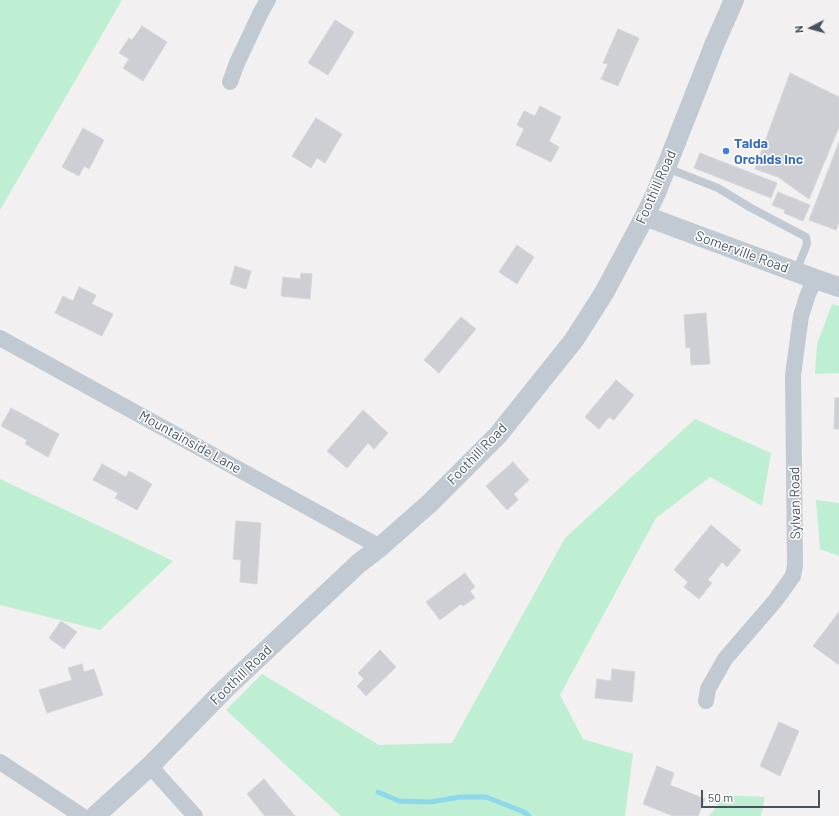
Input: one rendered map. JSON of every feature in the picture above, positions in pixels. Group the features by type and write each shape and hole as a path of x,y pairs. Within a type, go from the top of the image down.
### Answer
{"street":[{"path":"230,82 237,63 268,0"},
{"name":"Foothill Road","path":"95,816 150,766 225,689 358,564 380,547 430,503 498,435 574,340 604,293 656,193 715,43 734,0"},
{"name":"Somerville Road","path":"645,216 839,287"},
{"name":"Sylvan Road","path":"706,701 708,689 724,659 775,601 793,576 795,565 793,375 801,316 808,294 815,279"},
{"name":"Mountainside Lane","path":"0,338 380,547"},
{"path":"0,762 82,816"},
{"path":"150,766 195,816"}],"lane":[{"path":"666,167 718,188 751,208 806,237 806,244 796,272"}],"green space":[{"path":"0,0 122,0 0,210"},
{"path":"832,304 839,306 839,373 815,374 817,344"},
{"path":"695,419 771,453 762,506 710,477 656,518 560,695 583,739 633,754 625,816 341,816 226,710 262,674 379,745 452,743 565,538"},
{"path":"0,479 173,561 100,630 0,605"},
{"path":"816,500 839,503 839,556 820,549"},
{"path":"725,795 765,797 761,816 709,816"}],"building":[{"path":"335,20 354,32 328,75 308,63"},
{"path":"142,26 167,42 143,81 123,68 129,59 119,53 129,38 132,40"},
{"path":"618,29 639,38 618,86 601,79 608,64 603,63"},
{"path":"790,73 839,97 839,127 809,199 778,177 755,169"},
{"path":"540,106 561,117 549,141 559,147 551,162 516,145 524,129 517,125 524,111 535,116"},
{"path":"316,118 342,134 325,163 317,158 311,168 292,156"},
{"path":"83,128 104,140 89,169 84,166 79,176 62,167"},
{"path":"839,142 839,222 836,230 809,220"},
{"path":"700,153 777,183 771,198 694,168"},
{"path":"778,192 810,205 803,221 784,213 785,210 772,205"},
{"path":"517,245 534,257 517,284 499,272"},
{"path":"235,266 251,271 246,289 230,284"},
{"path":"301,273 312,274 310,299 281,296 283,277 300,279"},
{"path":"79,287 96,295 92,304 113,314 102,336 55,313 63,296 73,301"},
{"path":"706,313 710,364 691,365 690,347 686,348 684,315"},
{"path":"461,317 476,329 439,373 424,360"},
{"path":"616,380 634,395 614,420 609,417 599,429 585,417"},
{"path":"835,398 839,398 839,429 834,429"},
{"path":"11,408 59,434 48,457 25,444 27,440 1,426"},
{"path":"363,410 388,433 374,449 368,443 347,468 327,451"},
{"path":"513,462 529,480 514,494 518,500 507,510 486,486"},
{"path":"102,464 126,477 129,471 152,484 137,510 115,498 118,493 93,480"},
{"path":"236,521 261,523 257,584 240,582 241,560 233,559"},
{"path":"711,525 741,550 727,567 722,562 708,580 712,583 699,599 684,587 688,582 674,570"},
{"path":"465,573 475,587 470,591 475,598 463,606 461,604 440,620 426,602"},
{"path":"839,612 839,665 813,646"},
{"path":"61,621 77,632 64,649 49,638"},
{"path":"380,650 396,667 366,696 357,686 364,679 358,673"},
{"path":"82,664 84,672 94,669 103,695 47,713 39,690 72,680 68,668"},
{"path":"612,669 635,672 632,702 595,698 597,679 611,681"},
{"path":"779,722 799,731 780,776 760,766"},
{"path":"657,766 674,773 670,785 705,799 698,816 673,816 643,804"},
{"path":"264,779 295,816 265,816 247,794"}],"waterway":[{"path":"378,792 399,801 430,802 460,797 486,797 524,812 529,816"}],"place":[{"name":"Taida Orchids Inc","path":"726,151"}]}
